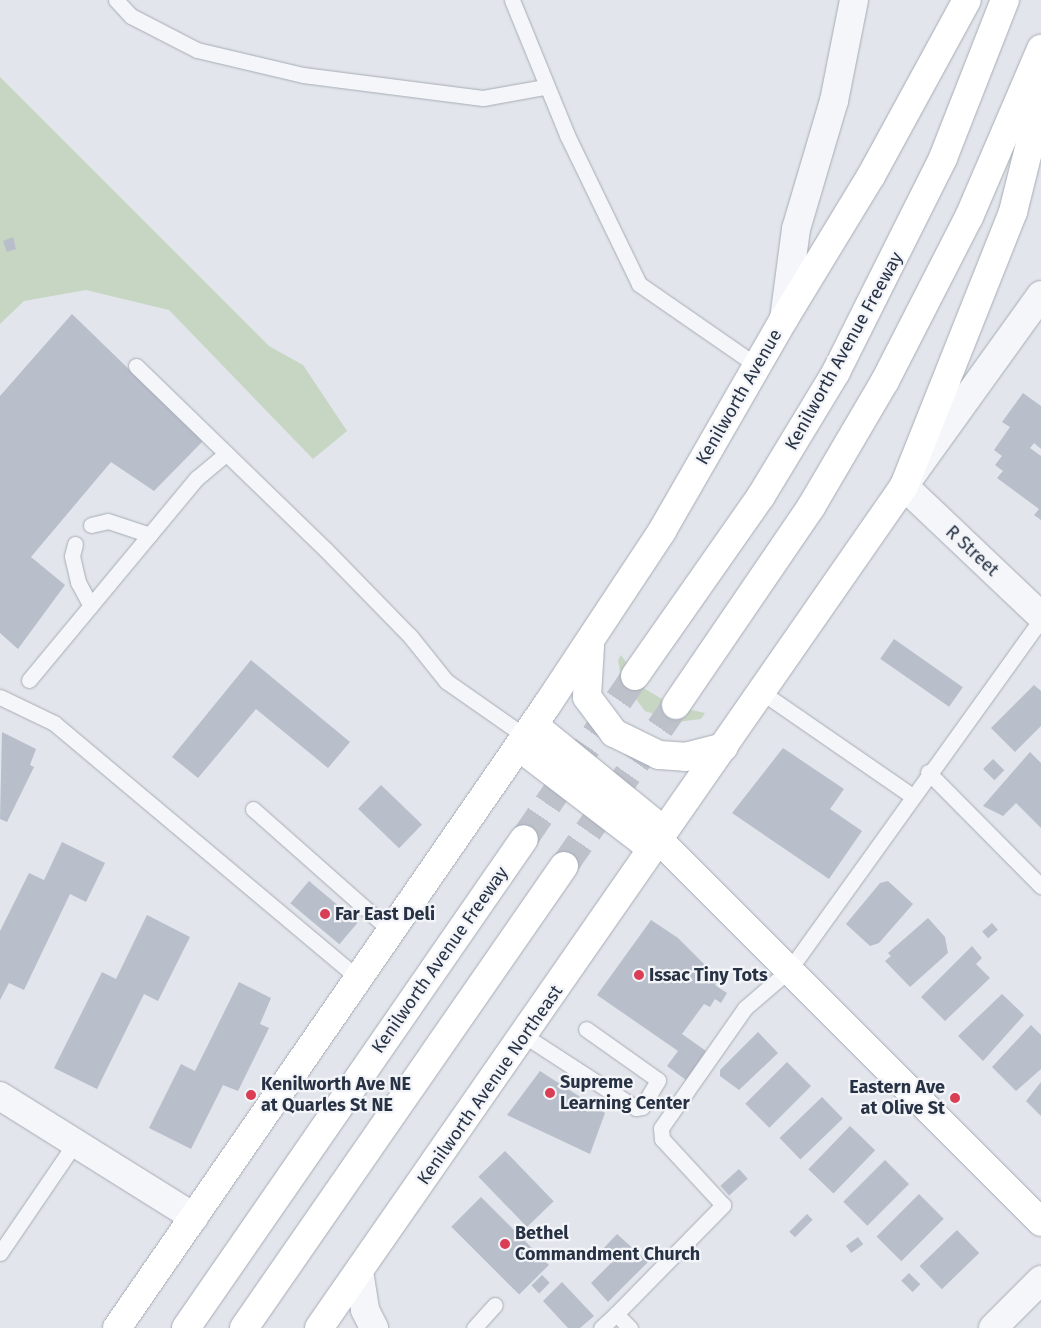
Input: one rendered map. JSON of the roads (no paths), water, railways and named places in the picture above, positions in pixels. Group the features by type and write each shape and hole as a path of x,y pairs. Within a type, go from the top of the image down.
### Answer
{"main road":[{"path":"784,319 871,176 967,0"},
{"name":"Kenilworth Avenue Freeway","path":"635,676 761,496 836,372 943,158 1005,0"},
{"path":"676,705 811,507 886,381 958,242 1041,49"},
{"path":"659,840 763,693 904,486 1013,212 1032,136 1041,68"},
{"name":"Kenilworth Avenue","path":"526,736 662,532 784,319"},
{"path":"591,640 587,696 614,733 659,755 685,757 724,747"},
{"path":"117,1328 526,736 642,841 659,840 1041,1222"},
{"name":"Kenilworth Avenue Freeway","path":"186,1328 524,839"},
{"name":"Kenilworth Avenue Northeast","path":"320,1328 358,1271 525,1036 659,840"},
{"path":"244,1328 564,866"}],"street":[{"name":"Kenilworth Avenue","path":"784,319 796,229 834,101 854,0"},
{"path":"904,486 1041,295"},
{"name":"R Street","path":"904,486 1041,617"},
{"path":"0,1096 194,1217"},
{"path":"358,1271 365,1310 374,1328"},
{"path":"993,1328 1041,1280"}],"lane":[{"path":"116,0 131,16 197,50 303,75 483,98 545,86"},
{"path":"512,0 545,86 639,284 756,365"},
{"path":"136,366 208,433 224,455 326,550 410,636 446,681 526,736"},
{"path":"29,680 200,475 224,455"},
{"path":"91,525 108,521 150,534"},
{"path":"75,544 72,556 78,582 90,606"},
{"path":"601,1328 723,1205 662,1139 661,1128 746,1008 789,970 911,795 1041,617"},
{"path":"763,693 911,795"},
{"path":"0,697 54,724 359,979"},
{"path":"928,772 1041,886"},
{"path":"253,809 392,932"},
{"path":"525,1036 636,1108 642,1108 658,1080 586,1029"},
{"path":"0,1253 75,1143"},
{"path":"474,1328 495,1305"},
{"path":"616,1314 630,1328"}],"tunnel":[{"path":"524,839 635,676"},
{"path":"564,866 676,705"}],"place":[{"name":"Far East Deli","path":"325,914"},
{"name":"Issac Tiny Tots","path":"639,975"},
{"name":"Supreme Learning Center","path":"550,1093"},
{"name":"Kenilworth Ave NE at Quarles St NE","path":"251,1095"},
{"name":"Eastern Ave at Olive St","path":"955,1098"},
{"name":"Bethel Commandment Church","path":"505,1244"}]}
